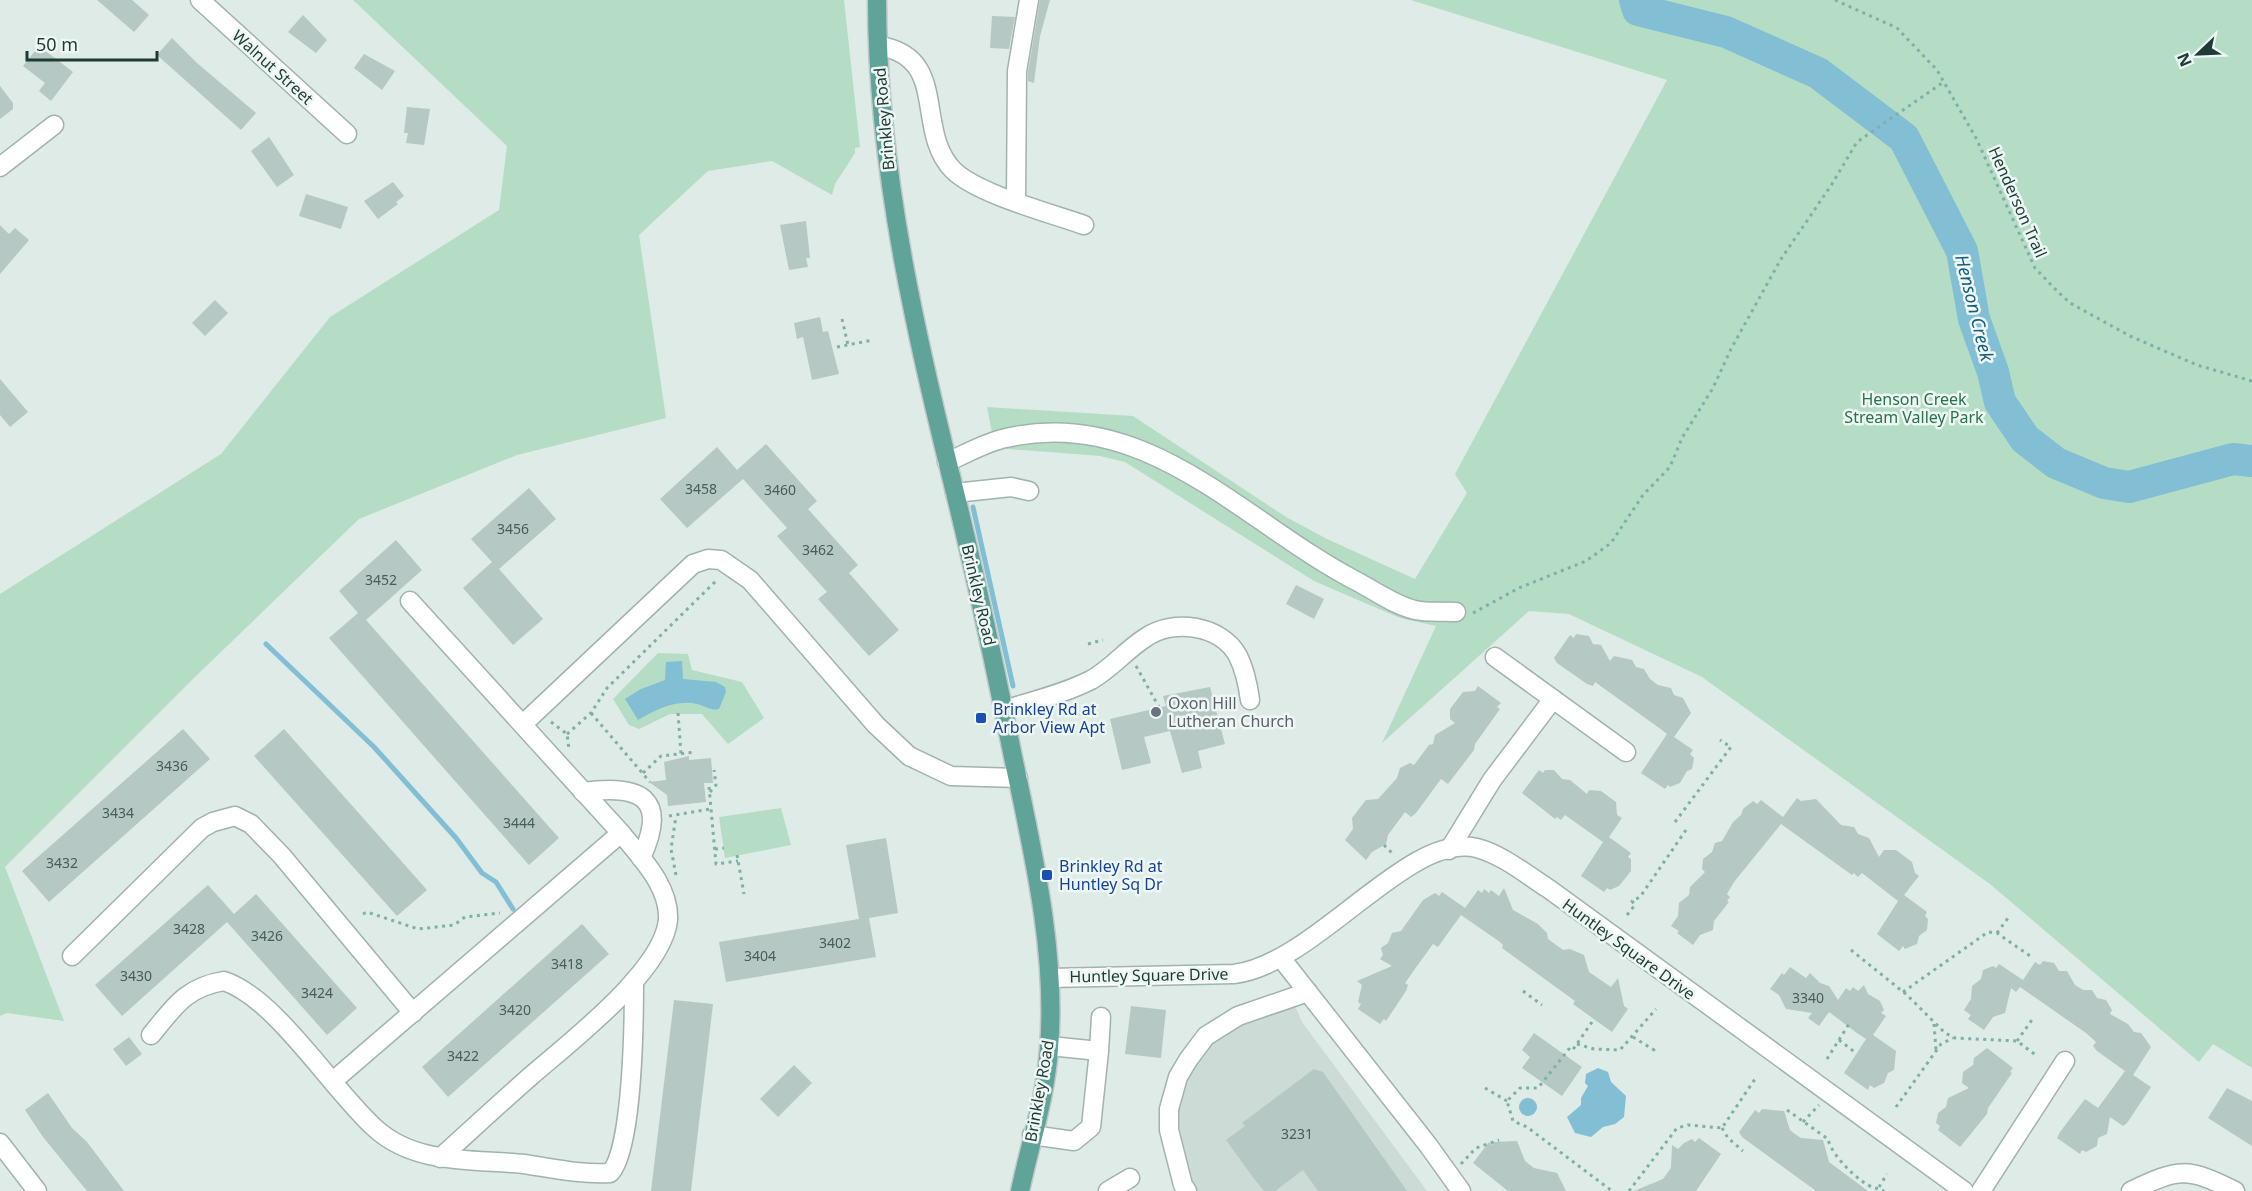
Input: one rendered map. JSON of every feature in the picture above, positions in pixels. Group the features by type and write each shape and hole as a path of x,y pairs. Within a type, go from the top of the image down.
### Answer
{"main road":[{"name":"Brinkley Road","path":"877,0 883,124 890,190 910,302 1018,778 1036,870 1050,978 1050,1046 1020,1191"}],"street":[{"name":"Walnut Street","path":"200,0 347,134"},
{"path":"1016,200 1017,71 1029,0"},
{"path":"879,46 902,52 918,66 926,86 937,142 953,170 973,185 1084,225"},
{"path":"0,167 54,125"},
{"path":"947,462 1004,438 1026,434 1055,432 1103,438 1132,445 1167,459 1305,553 1372,589 1415,610 1456,612"},
{"path":"955,494 1011,486 1029,491"},
{"path":"523,724 693,564 708,559 721,560 750,580 876,725 909,756 951,776 1018,778"},
{"path":"410,601 621,833 641,858 665,898 668,919 662,941 634,981 577,1036 440,1158"},
{"path":"1004,710 1065,691 1093,679 1146,636 1167,627 1195,627 1221,637 1237,654 1246,677 1250,700"},
{"path":"1495,657 1626,752"},
{"path":"1449,850 1492,780 1553,699"},
{"path":"583,792 621,789 642,797 650,807 654,825 641,858"},
{"path":"72,956 202,828 213,822 235,816 251,824 282,856 413,1013"},
{"path":"333,1081 621,833"},
{"name":"Huntley Square Drive","path":"1050,978 1234,974 1258,969 1310,941 1400,871 1420,860 1449,850 1475,848 1516,867 1964,1191"},
{"path":"1281,958 1428,1145 1461,1191"},
{"path":"151,1035 182,997 196,988 224,981 243,990 265,1008 377,1130 413,1150 440,1158 610,1173 618,1165 622,1141 634,1041 634,981"},
{"path":"1184,1189 1169,1130 1169,1109 1178,1077 1188,1060 1206,1036 1238,1016 1308,992"},
{"path":"1032,1136 1074,1142 1091,1127 1101,1017"},
{"path":"1050,1046 1099,1051"},
{"path":"1981,1191 2065,1061"},
{"path":"0,1143 37,1191"},
{"path":"2131,1191 2172,1173 2186,1172 2235,1191"},
{"path":"1108,1191 1130,1178"}],"path":[{"name":"Henderson Trail","path":"1835,0 1897,28 1945,81 1976,138 2035,268 2070,303 2130,336 2197,365 2252,381"},
{"path":"1456,612 1471,614 1519,588 1586,561 1611,543 1643,495 1666,474 1682,438 1713,388 1731,349 1781,259 1833,184 1857,142 1945,81"},
{"path":"842,319 848,345"},
{"path":"837,347 873,340"},
{"path":"567,734 591,713 607,688 731,565"},
{"path":"1088,644 1103,640"},
{"path":"1129,651 1159,707"},
{"path":"591,713 652,786"},
{"path":"678,713 681,754"},
{"path":"1675,822 1731,747 1720,740"},
{"path":"643,773 662,756 696,752"},
{"path":"710,792 716,785 714,770"},
{"path":"709,787 716,864 738,861"},
{"path":"665,898 676,877 671,849 676,816 711,809"},
{"path":"1627,915 1635,905 1632,902 1640,897 1686,830"},
{"path":"1384,845 1398,861"},
{"path":"715,849 724,848"},
{"path":"737,855 744,894"},
{"path":"363,914 367,912 418,929 454,925 465,917 479,915 502,913 506,917"},
{"path":"1997,933 2008,918"},
{"path":"1903,992 1988,932 1997,933 2033,958"},
{"path":"1851,950 1925,1011 1933,1022 1955,1038"},
{"path":"1523,991 1542,1005"},
{"path":"1577,1044 1594,1049 1620,1050 1656,1009"},
{"path":"2017,1041 2034,1017"},
{"path":"1507,1101 1520,1088 1538,1088 1569,1048 1572,1051 1592,1022"},
{"path":"1933,1022 1936,1050"},
{"path":"1827,1059 1849,1024"},
{"path":"1633,1037 1654,1050 1650,1052"},
{"path":"1896,1107 1941,1044 1955,1038 2017,1041 2037,1056"},
{"path":"1839,1040 1856,1053"},
{"path":"1722,1128 1755,1079"},
{"path":"1485,1088 1507,1101 1513,1121 1527,1127 1612,1191"},
{"path":"1803,1122 1820,1104"},
{"path":"1787,1110 1828,1139 1829,1146 1843,1165 1876,1189 1884,1191"},
{"path":"1629,1191 1677,1128 1688,1125 1722,1128"},
{"path":"1722,1128 1728,1138 1743,1151"},
{"path":"1459,1168 1465,1157 1476,1148 1499,1140"},
{"path":"1879,1188 1887,1174"}],"shaded area":[{"path":"1292,999 1302,1022 1427,1191 1182,1191 1169,1109 1206,1036"}],"green space":[{"path":"353,0 844,0 860,147 855,148 855,153 835,184 832,195 772,161 708,171 639,235 666,418 517,455 359,519 197,675 5,867 64,1021 7,1013 0,1016 0,594 221,454 330,317 499,210 507,146"},
{"name":"Henson Creek Stream Valley Park","path":"1411,0 2252,0 2252,1068 2213,1044 2199,1062 1990,884 1702,677 1569,614 1529,611 1382,743 1436,626 1400,618 1314,581 1125,462 1100,456 995,448 987,407 1133,416 1286,517 1327,539 1415,579 1467,493 1455,474 1667,80"},
{"path":"658,653 688,654 692,670 742,682 764,718 728,744 702,714 670,714 639,729 629,725 613,699"},
{"path":"781,808 791,845 725,858 719,817"}],"water":[{"path":"682,661 683,679 716,682 725,687 726,692 719,709 681,703 659,709 638,720 625,699 641,689 665,680 666,662"},
{"path":"1598,1068 1608,1072 1611,1082 1626,1096 1624,1117 1615,1124 1603,1127 1591,1137 1575,1133 1567,1117 1581,1105 1581,1098 1588,1086 1585,1083 1586,1074"},
{"path":"1524,1098 1532,1098 1537,1103 1535,1114 1524,1116 1519,1111 1519,1103"}],"building":[{"path":"97,0 132,0 149,15 134,32"},
{"path":"1040,0 1050,0 1040,36 1034,83 1028,81 1028,72"},
{"path":"303,15 327,40 316,53 288,32"},
{"path":"992,16 1015,17 1009,49 990,48"},
{"path":"172,38 197,63 256,113 241,130 157,55"},
{"path":"39,46 73,72 51,101 39,91 45,83 23,66"},
{"path":"364,54 395,71 382,90 354,68"},
{"path":"0,86 13,103 13,109 0,119"},
{"path":"407,107 430,109 424,145 406,143 408,133 404,133"},
{"path":"269,137 294,175 277,187 251,151"},
{"path":"393,182 404,196 396,202 398,204 378,219 364,201"},
{"path":"306,194 348,207 341,229 299,216"},
{"path":"806,221 810,258 806,258 808,267 789,270 780,225"},
{"path":"0,225 9,234 15,228 29,240 0,274"},
{"path":"215,300 228,313 205,336 192,323"},
{"path":"820,317 823,332 828,331 839,374 812,380 803,337 797,339 794,323"},
{"path":"0,379 28,412 10,427 0,415"},
{"path":"766,444 817,501 808,509 858,565 849,573 899,630 869,656 818,599 827,592 777,536 787,528 743,479 687,528 660,499 717,447 737,470"},
{"path":"529,488 556,519 499,569 543,619 513,645 463,588 492,562 471,539"},
{"path":"396,540 422,570 366,620 559,838 529,865 329,638 358,613 339,591"},
{"path":"1296,585 1324,599 1314,619 1286,604"},
{"path":"1576,634 1589,636 1593,644 1601,645 1610,661 1614,656 1632,660 1636,667 1644,669 1650,679 1658,685 1671,688 1674,695 1683,698 1691,713 1674,737 1693,750 1690,754 1694,758 1692,769 1687,771 1680,783 1670,787 1668,785 1665,789 1641,773 1667,734 1595,682 1593,686 1587,684 1557,663 1554,658 1570,635 1574,638"},
{"path":"1478,686 1501,703 1497,707 1500,709 1475,744 1474,750 1448,784 1441,779 1416,813 1411,817 1405,812 1388,835 1386,844 1372,852 1366,860 1345,840 1353,829 1352,818 1366,800 1378,799 1397,778 1400,768 1410,763 1414,765 1429,745 1433,744 1435,735 1455,723 1450,719 1450,709 1463,692 1475,691"},
{"path":"1210,687 1225,744 1198,751 1202,768 1182,773 1170,731 1144,737 1151,763 1122,770 1110,719 1166,706 1163,696"},
{"path":"183,729 210,759 49,902 22,871"},
{"path":"284,729 427,890 397,916 254,756"},
{"path":"689,756 689,760 711,758 713,783 704,783 706,802 668,806 667,795 649,782 666,780 664,762"},
{"path":"1539,770 1543,773 1545,770 1554,770 1562,779 1570,780 1587,794 1589,790 1601,791 1616,802 1617,815 1622,818 1609,837 1631,853 1628,857 1631,859 1631,871 1619,886 1610,890 1607,888 1604,892 1581,876 1603,842 1565,815 1561,820 1557,817 1555,819 1522,793"},
{"path":"1797,798 1801,801 1816,799 1841,825 1854,827 1858,834 1869,838 1879,857 1884,850 1896,850 1912,862 1915,873 1919,876 1904,895 1927,912 1925,916 1928,919 1927,930 1919,936 1917,944 1905,949 1903,946 1899,951 1877,934 1898,901 1862,873 1858,877 1854,873 1852,875 1781,824 1734,882 1727,894 1730,897 1727,901 1729,902 1714,921 1713,930 1700,935 1693,945 1671,926 1678,916 1679,903 1689,895 1690,887 1705,872 1702,869 1703,859 1712,852 1715,843 1722,841 1743,809 1753,801 1757,804 1761,800 1783,817"},
{"path":"886,838 898,913 869,918 876,957 726,982 719,942 859,919 846,845"},
{"path":"208,885 234,914 256,894 357,1008 327,1035 227,922 122,1016 95,985"},
{"path":"1504,888 1513,910 1538,924 1547,933 1548,939 1563,950 1570,949 1584,955 1589,972 1611,987 1618,978 1624,1006 1628,1009 1612,1032 1573,1004 1575,1001 1502,948 1503,945 1500,942 1461,915 1438,947 1433,944 1417,966 1405,983 1408,985 1406,991 1386,1021 1384,1019 1380,1024 1358,1009 1361,1004 1358,1002 1362,985 1357,981 1392,966 1380,959 1383,955 1381,948 1388,943 1392,933 1401,931 1423,900 1435,893 1439,896 1442,892 1465,908 1478,890 1482,893 1484,889 1489,893 1491,890 1499,896"},
{"path":"582,924 609,954 448,1097 422,1067"},
{"path":"2043,961 2054,963 2059,971 2067,971 2075,985 2083,990 2092,990 2097,998 2106,1000 2112,1010 2110,1014 2128,1024 2134,1032 2141,1033 2151,1047 2133,1075 2151,1087 2127,1123 2123,1126 2110,1117 2107,1134 2098,1138 2097,1146 2086,1152 2082,1150 2080,1154 2057,1138 2060,1132 2085,1099 2098,1108 2125,1071 2097,1051 2093,1046 2096,1042 2086,1033 2020,987 2016,992 2011,988 2005,1013 1993,1017 1984,1030 1968,1019 1971,1015 1964,1010 1971,999 1972,986 1981,979 1983,970 1993,966 1996,968 1999,964 2023,980 2035,962 2040,965"},
{"path":"1790,967 1806,978 1810,973 1820,983 1829,986 1838,1000 1846,988 1850,991 1853,987 1858,991 1864,985 1868,994 1880,1001 1884,1010 1881,1013 1886,1016 1873,1035 1896,1051 1894,1070 1888,1073 1884,1083 1874,1088 1870,1085 1868,1090 1844,1073 1866,1039 1829,1012 1819,1026 1808,1018 1812,1013 1786,1009 1779,995 1770,989 1782,973 1784,975"},
{"path":"674,1000 713,1004 691,1191 651,1191"},
{"path":"1131,1006 1166,1010 1161,1058 1125,1054"},
{"path":"1534,1033 1582,1067 1562,1096 1522,1068 1530,1057 1522,1050"},
{"path":"129,1037 142,1054 126,1066 113,1049"},
{"path":"1987,1048 2013,1068 2010,1072 2012,1073 1988,1108 1987,1114 1960,1147 1938,1130 1940,1126 1936,1123 1938,1113 1946,1107 1948,1098 1969,1088 1962,1083 1963,1072 1973,1065 1974,1058"},
{"path":"794,1065 812,1083 778,1117 760,1099"},
{"path":"1314,1069 1323,1072 1407,1191 1318,1191 1303,1170 1275,1191 1264,1191 1255,1180 1226,1140 1245,1126 1242,1123"},
{"path":"2227,1088 2252,1101 2252,1146 2208,1118"},
{"path":"48,1093 72,1128 87,1142 124,1191 87,1191 43,1137 25,1110"},
{"path":"1762,1109 1784,1111 1790,1130 1801,1138 1823,1140 1829,1162 1868,1191 1816,1191 1742,1137 1739,1132 1755,1110 1759,1113"},
{"path":"1699,1138 1721,1154 1696,1191 1634,1191 1663,1179 1671,1168 1672,1145 1678,1149 1684,1143 1692,1139 1695,1142"},
{"path":"1517,1141 1525,1161 1534,1168 1557,1173 1566,1191 1508,1191 1473,1163 1489,1142 1492,1145 1494,1142"}],"waterway":[{"name":"Henson Creek","path":"1635,0 1638,10 1726,32 1818,73 1904,138 1962,251 1974,319 1993,372 2000,402 2025,439 2056,463 2104,483 2129,487 2233,459 2252,461"},
{"path":"973,507 1013,686"},
{"path":"266,644 374,747 456,838 482,873 496,882 513,909"}],"place":[{"name":"Oxon Hill Lutheran Church","path":"1156,712"},
{"name":"Brinkley Rd at Arbor View Apt","path":"981,718"},
{"name":"Brinkley Rd at Huntley Sq Dr","path":"1047,875"}]}
